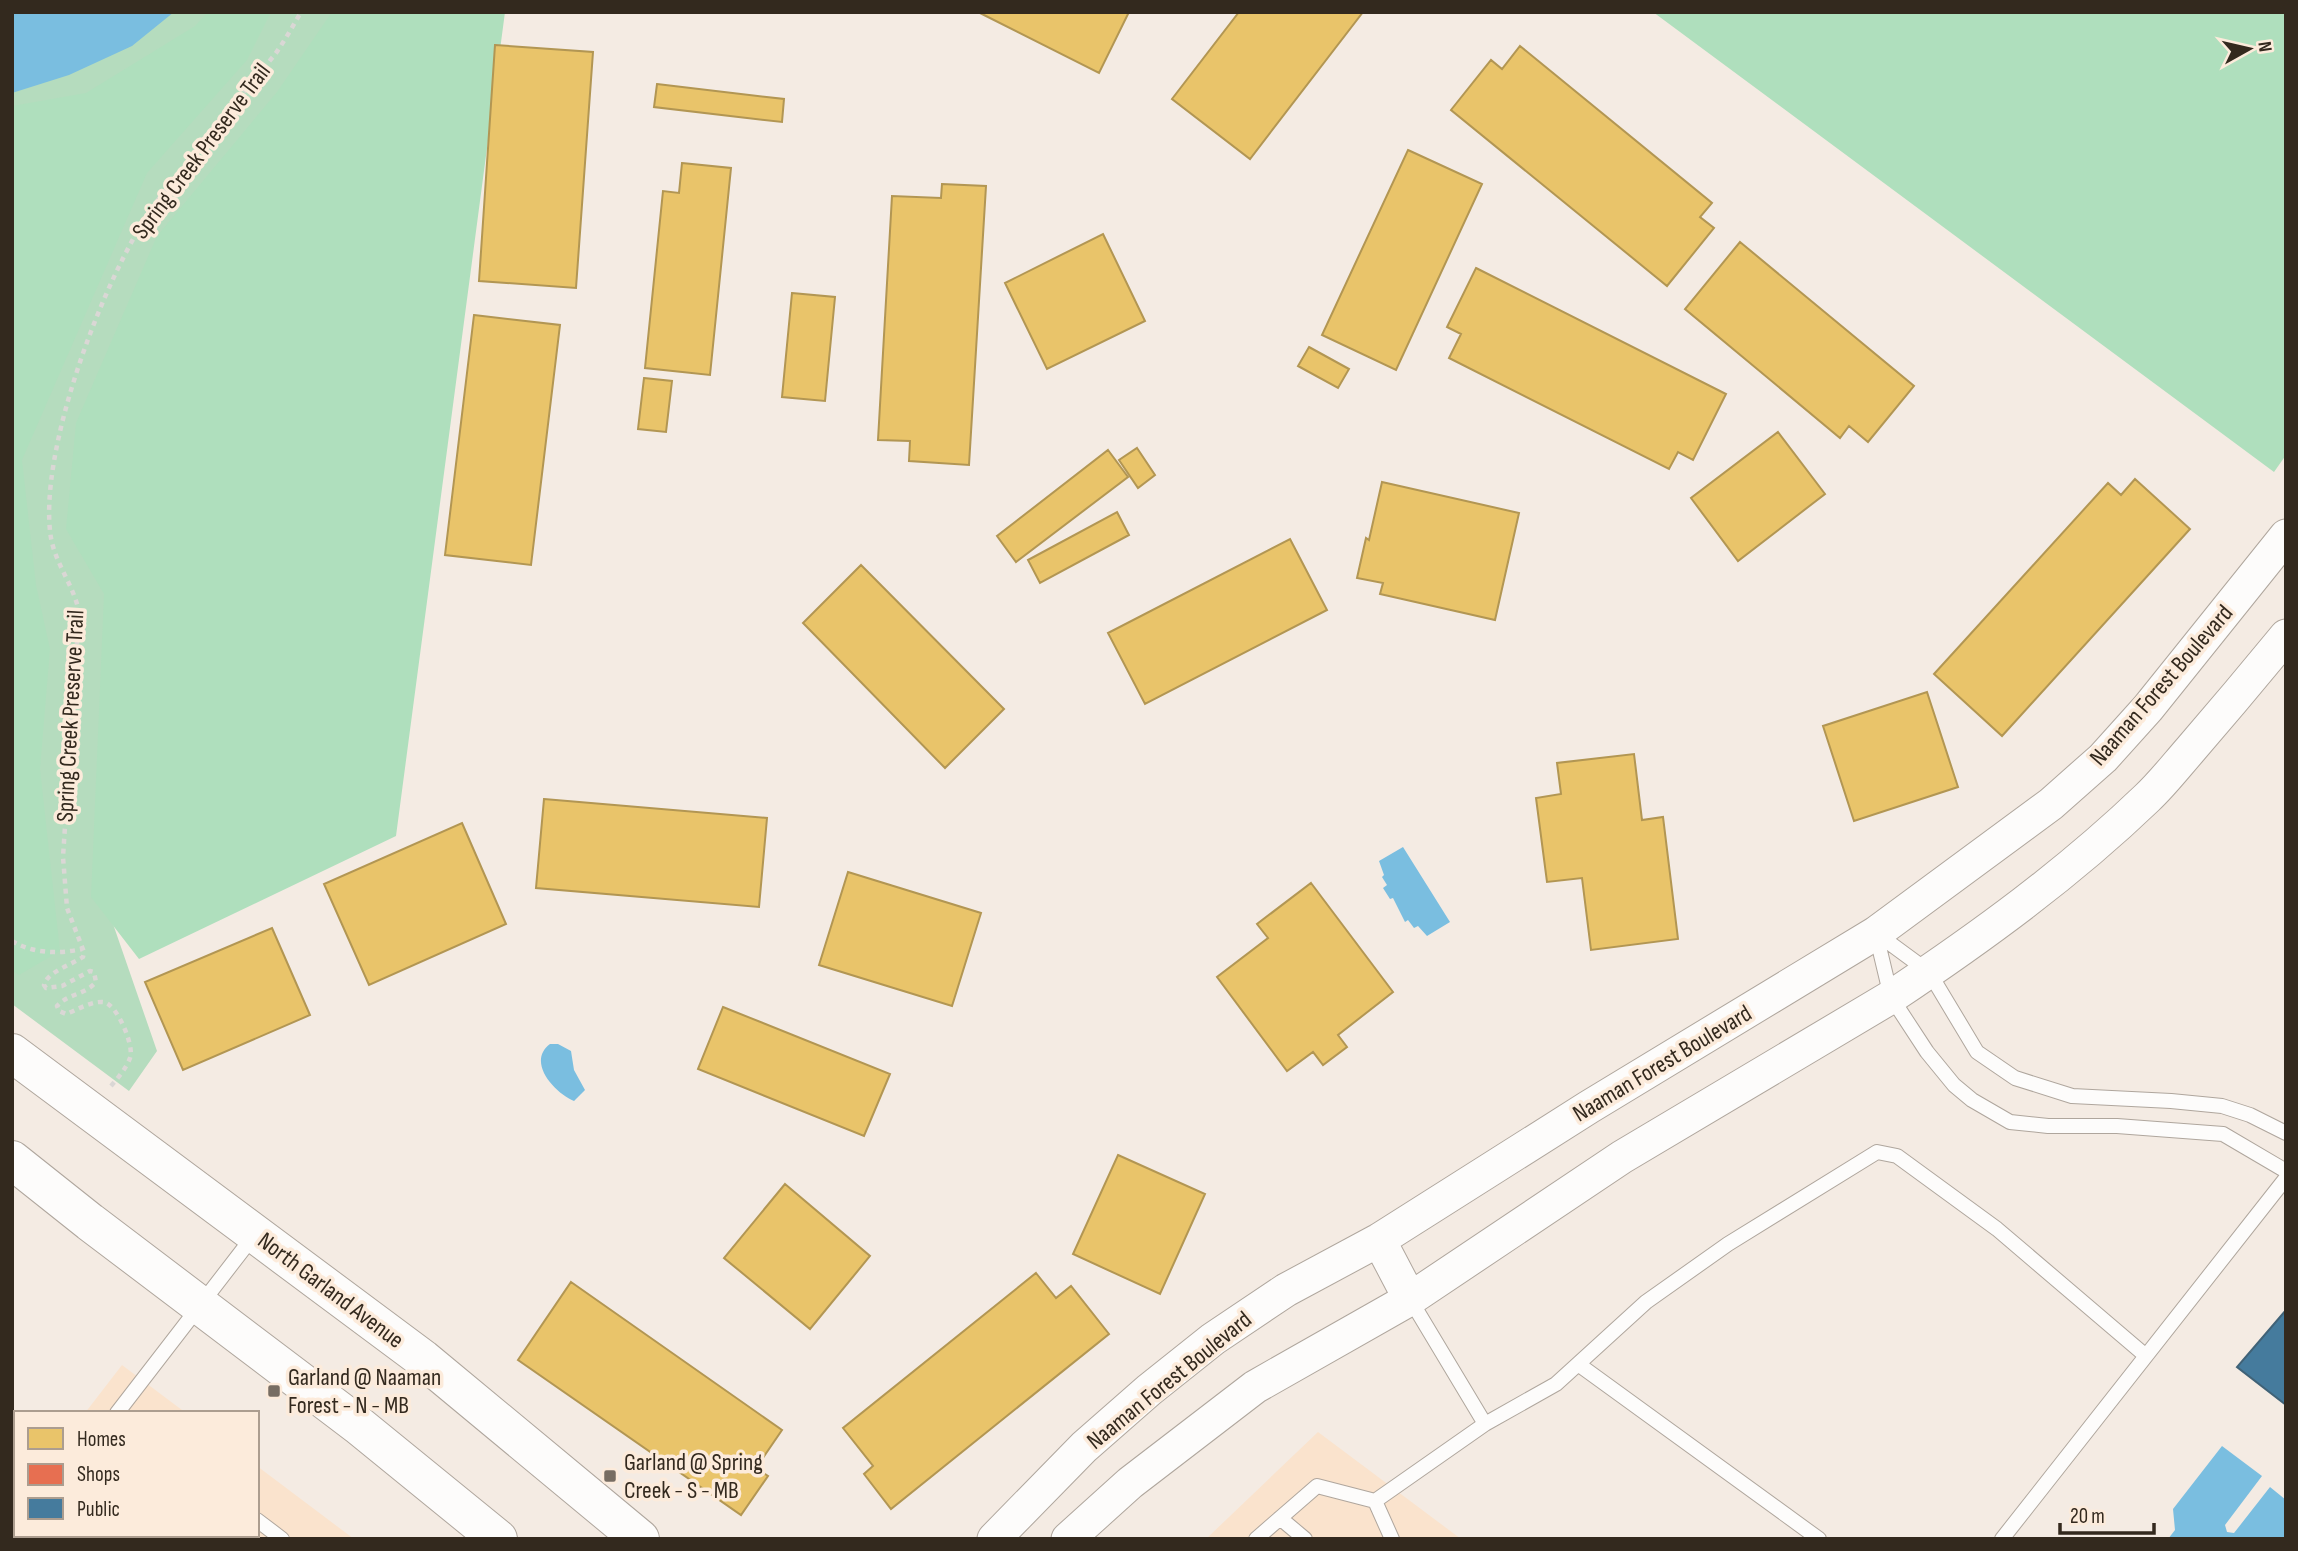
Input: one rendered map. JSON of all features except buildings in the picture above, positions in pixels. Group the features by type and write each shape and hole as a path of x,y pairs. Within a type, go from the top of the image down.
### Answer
{"main road":[{"name":"North Garland Avenue","path":"12,1053 423,1359 640,1539"},
{"path":"12,1160 358,1425 498,1539"}],"street":[{"name":"Naaman Forest Boulevard","path":"994,1539 1084,1447 1213,1339 1286,1290 1379,1240 1589,1107 1876,933 2051,804 2103,758 2148,708 2286,536"},
{"path":"1068,1539 1130,1483 1255,1387 1410,1299 1622,1157 1929,972 2081,859 2150,796 2286,636"},
{"path":"1379,1240 1410,1299"}],"lane":[{"path":"1876,933 1929,972 1978,1052 2015,1078 2072,1096 2222,1106 2250,1115 2286,1133"},
{"path":"1876,933 1891,997 1927,1052 1954,1085 1972,1100 2010,1122 2224,1134 2286,1171"},
{"path":"1256,1539 1317,1486 1375,1501 1485,1424 1556,1384 1646,1302 1728,1244 1877,1152 1897,1156 1997,1229 2146,1356"},
{"path":"2002,1539 2286,1178"},
{"path":"119,1411 255,1234"},
{"path":"1410,1299 1485,1424"},
{"path":"1578,1364 1819,1539"},
{"path":"1375,1501 1392,1539"},
{"path":"1280,1518 1305,1539"},
{"path":"259,1522 272,1536"}],"path":[{"name":"Spring Creek Preserve Trail","path":"83,948 67,908 63,857 79,612 51,538 50,508 58,440 66,405 102,304 124,255 152,208 220,126 275,53 301,12"},
{"path":"12,941 42,951 64,953 83,948 83,957 71,966 50,974 44,985 46,988 62,986 90,971 94,972 96,982 92,987 82,994 63,999 57,1006 59,1011 66,1014 106,1001 112,1005 124,1025 130,1042 131,1058 106,1091"}],"shaded area":[{"path":"122,1365 183,1411 87,1411"},
{"path":"1318,1432 1461,1539 1206,1539"},
{"path":"259,1468 354,1539 12,1539 14,1507 14,1537 259,1537"}],"green space":[{"path":"129,12 339,12 116,591 103,895 157,1051 129,1091 12,1004 12,68"},
{"path":"208,12 271,12 247,60 147,173 22,460 36,585 50,649 40,769 60,951 19,975 12,970 12,106 86,93 195,26"},
{"path":"332,12 505,12 396,836 139,959 91,897 104,594 66,529 76,423 157,236 277,92"},
{"path":"1653,12 2286,12 2286,455 2274,472"}],"water":[{"path":"12,12 174,12 132,46 69,75 12,93"},
{"path":"1403,847 1450,922 1427,936 1418,926 1414,928 1408,920 1405,922 1393,898 1390,899 1383,888 1387,885 1382,877 1384,875 1379,861"},
{"path":"550,1044 558,1044 571,1051 574,1070 585,1090 574,1101 552,1084 542,1068 543,1051"},
{"path":"2222,1446 2262,1476 2225,1525 2227,1532 2234,1533 2270,1487 2286,1500 2286,1539 2168,1539 2175,1530 2173,1509"}],"place":[{"name":"Garland @ Naaman Forest - N - MB","path":"274,1391"},
{"name":"Garland @ Spring Creek - S - MB","path":"610,1476"}]}
